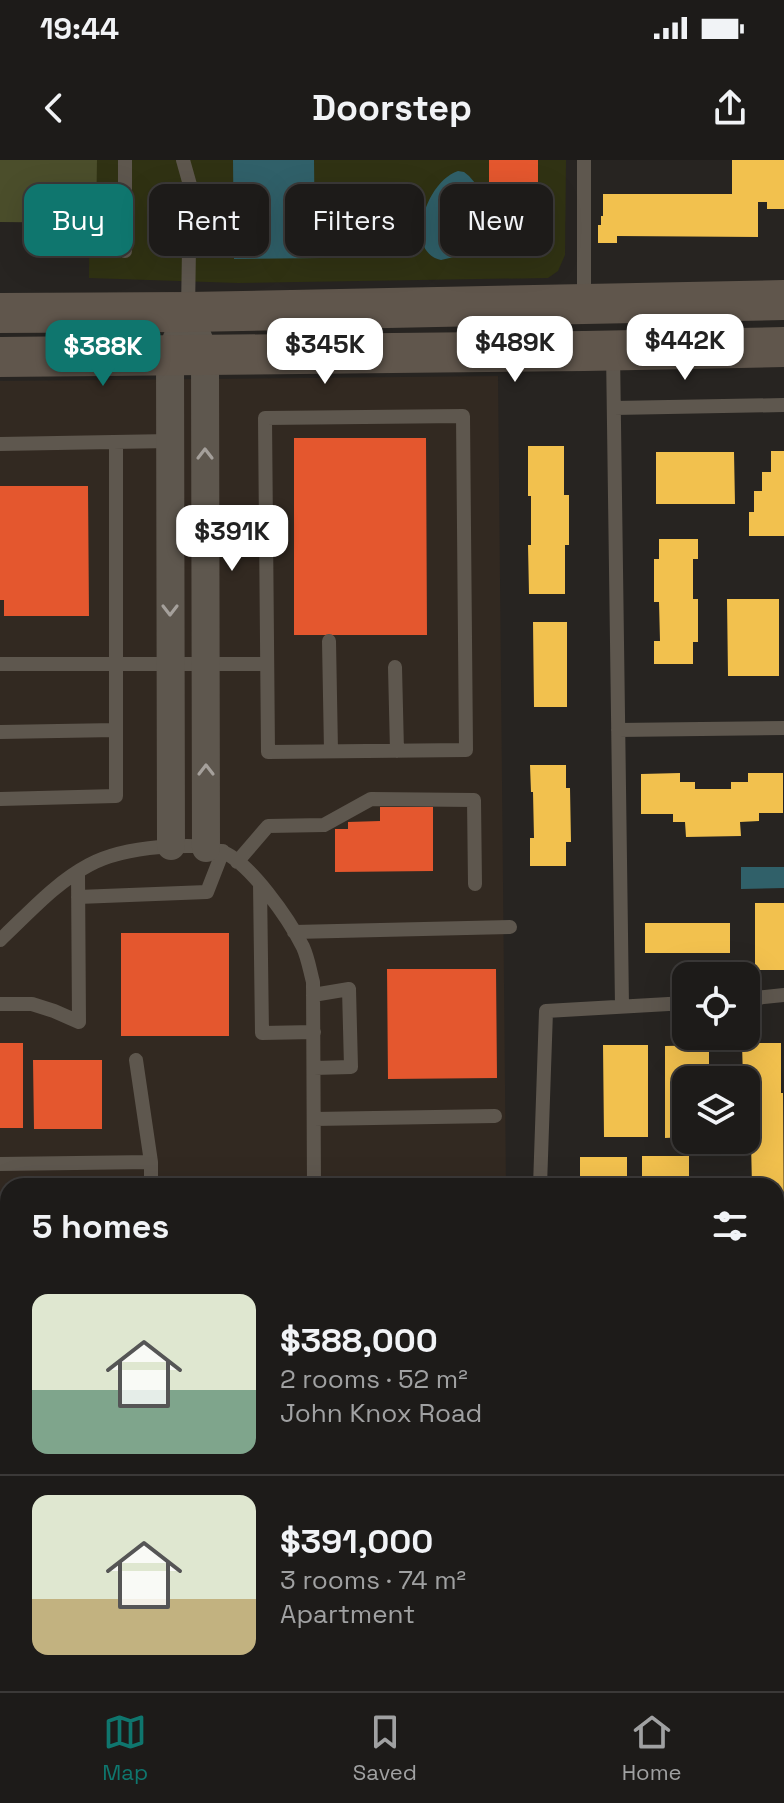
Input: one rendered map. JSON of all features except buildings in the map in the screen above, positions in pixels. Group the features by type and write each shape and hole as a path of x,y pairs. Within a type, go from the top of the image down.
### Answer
{"main road":[{"path":"0,313 784,300"},
{"path":"598,304 599,351"},
{"path":"0,357 784,347"}],"street":[{"path":"188,312 187,356 215,850"},
{"path":"171,846 170,441 187,356"}],"lane":[{"path":"125,160 125,184"},
{"path":"183,160 190,185 188,312"},
{"path":"584,160 598,304"},
{"path":"599,351 614,408 622,1006"},
{"path":"614,408 784,405"},
{"path":"463,416 466,750 268,752 267,664 265,418 463,416"},
{"path":"0,444 170,441"},
{"path":"0,799 116,796 116,442"},
{"path":"329,641 331,751"},
{"path":"0,664 267,664"},
{"path":"395,667 397,751"},
{"path":"618,730 784,728"},
{"path":"0,732 116,730"},
{"path":"237,862 268,826 324,825 371,799 474,800 475,884"},
{"path":"0,940 61,883 91,864 119,855 148,848 190,845 215,850 246,868 274,901 294,932 304,950 313,982 314,1178"},
{"path":"78,897 207,892 215,850"},
{"path":"0,1004 32,1004 79,1022 78,873"},
{"path":"260,884 262,1033 314,1032"},
{"path":"294,932 510,927"},
{"path":"313,995 349,989 351,1067 314,1068"},
{"path":"760,998 784,995"},
{"path":"540,1178 546,1011 672,1004"},
{"path":"136,1060 151,1178"},
{"path":"314,1119 495,1116"},
{"path":"0,1164 151,1162"}],"shaded area":[{"path":"498,376 506,1178 0,1178 0,381"}],"green space":[{"path":"0,160 97,160 97,184 24,184 24,222 0,222"},
{"path":"90,160 566,160 565,255 558,271 548,278 238,283 89,278 89,256 133,256 133,184 90,184"}],"water":[{"path":"233,160 314,160 314,184 285,184 285,256 321,258 234,259 234,256 269,256 269,184 233,184"},
{"path":"458,171 464,172 476,184 440,184"},
{"path":"440,184 440,256 458,256 441,260 430,254 424,245 424,214"},
{"path":"741,867 784,867 784,888 741,889"}]}
